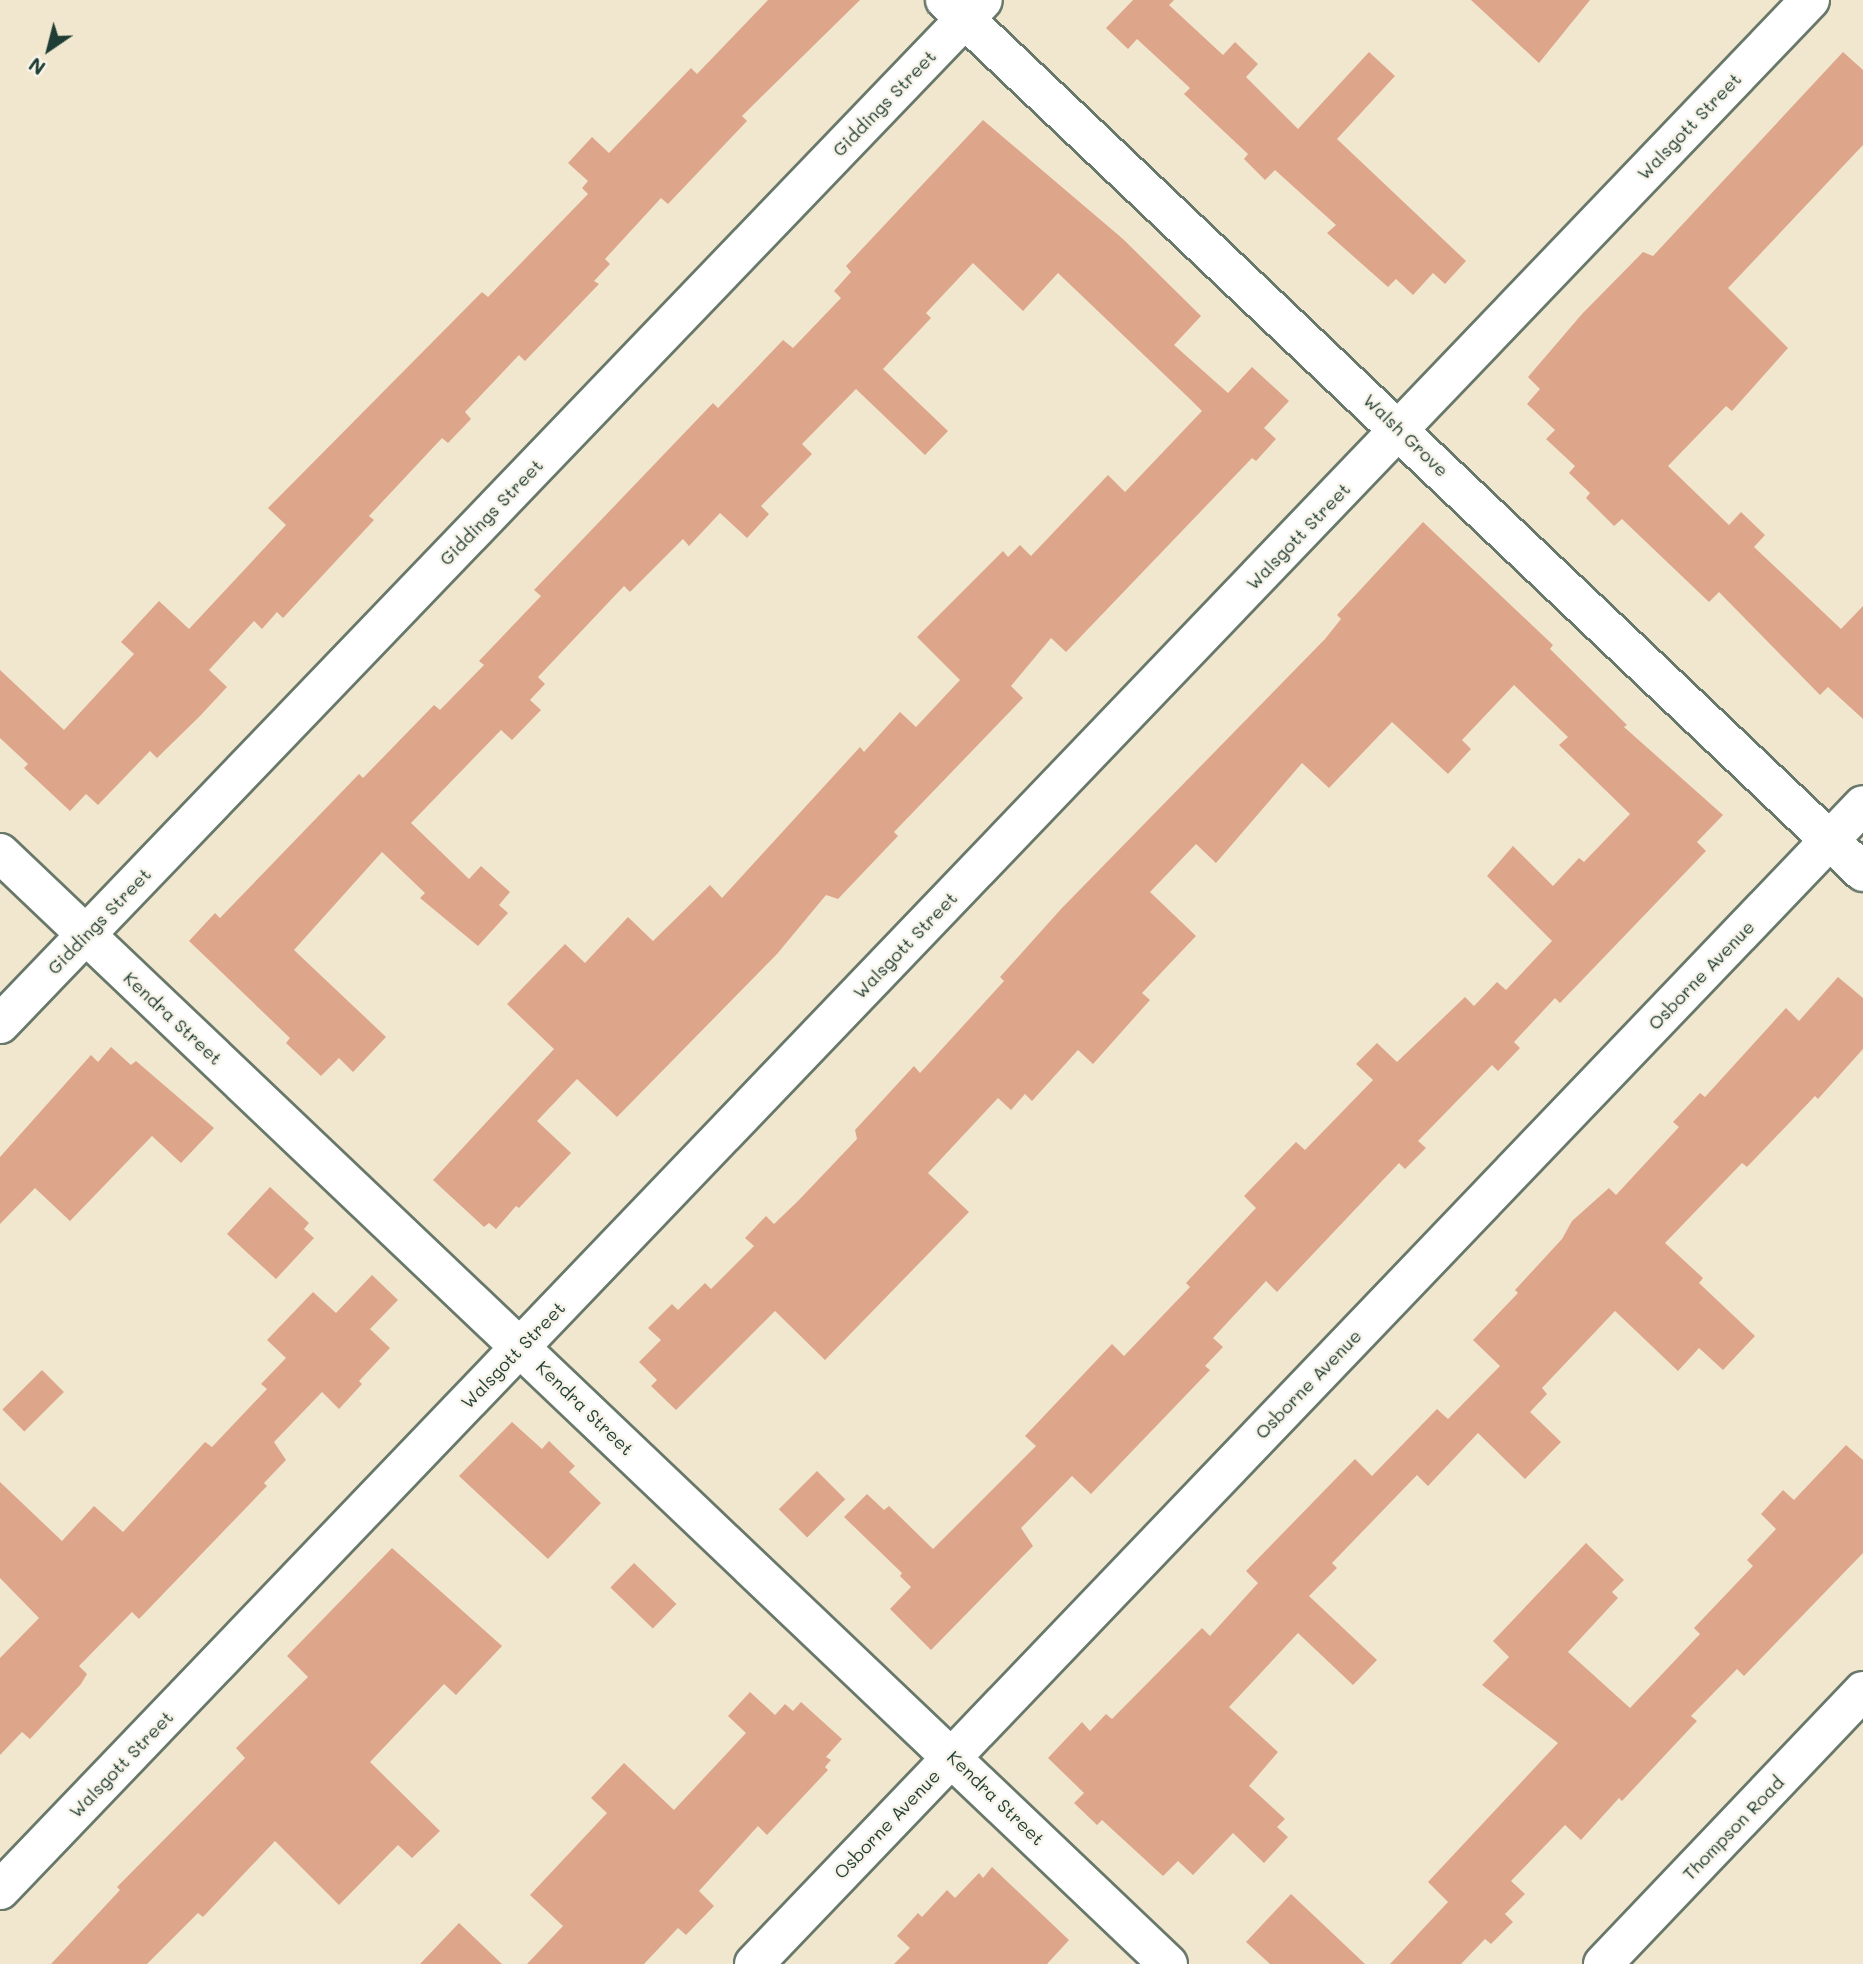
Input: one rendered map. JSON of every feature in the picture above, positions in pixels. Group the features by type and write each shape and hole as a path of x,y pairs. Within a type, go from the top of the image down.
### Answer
{"street":[{"name":"Walsgott Street","path":"0,1890 1810,0"},
{"name":"Walsh Grove","path":"965,6 1863,872"},
{"name":"Giddings Street","path":"0,1024 965,6"},
{"name":"Osborne Avenue","path":"754,1964 1863,805"},
{"name":"Kendra Street","path":"0,853 1168,1964"},
{"name":"Thompson Road","path":"1603,1964 1863,1691"}],"building":[{"path":"768,0 860,0 742,116 747,121 668,204 661,198 605,259 610,264 594,281 599,284 525,361 519,355 465,412 471,419 448,443 442,438 369,516 374,520 283,618 277,612 262,629 254,621 209,670 227,687 200,716 157,758 150,751 98,805 86,794 70,811 24,768 28,764 0,738 0,670 64,730 134,654 121,642 159,601 189,629 286,525 268,508 482,292 488,297 588,194 582,188 588,181 568,163 592,137 609,153 691,68 697,74"},
{"path":"1133,0 1174,0 1169,5 1223,55 1235,42 1258,64 1246,77 1298,129 1369,52 1395,76 1337,139 1466,261 1445,284 1433,273 1413,295 1396,279 1388,287 1327,233 1336,225 1275,170 1265,180 1244,159 1248,154 1184,94 1190,88 1137,39 1128,49 1106,28"},
{"path":"1471,0 1590,0 1539,63"},
{"path":"1843,52 1863,70 1863,145 1728,288 1788,348 1732,411 1726,406 1668,466 1729,525 1741,512 1765,535 1754,547 1841,629 1863,606 1863,719 1828,687 1820,695 1719,592 1709,602 1622,519 1614,526 1586,498 1590,493 1569,473 1575,466 1546,439 1555,430 1527,404 1540,389 1528,377 1582,314 1643,252 1653,256"},
{"path":"983,120 1123,239 1201,316 1174,345 1228,393 1252,367 1289,401 1264,428 1276,439 1256,461 1252,458 1066,652 1051,638 1011,686 1023,698 894,832 898,836 838,899 826,895 777,954 617,1117 577,1079 537,1121 571,1153 496,1229 489,1223 484,1227 433,1180 554,1049 507,1004 565,944 585,963 628,917 653,941 710,885 722,898 860,747 864,752 900,712 916,727 960,680 917,637 1003,551 1008,557 1020,545 1031,556 1108,475 1125,492 1202,411 1191,400 1058,273 1023,311 973,263 926,313 931,318 883,369 948,431 925,455 856,389 802,444 812,454 761,506 769,514 747,538 720,513 689,546 683,539 630,592 624,586 538,677 545,684 530,700 541,710 512,740 501,730 411,823 469,879 481,866 510,892 499,905 508,913 478,946 420,898 425,893 382,852 294,950 386,1037 353,1072 339,1058 321,1076 286,1043 290,1038 189,941 215,913 220,918 359,774 363,778 434,705 440,710 484,665 479,661 541,596 534,590 713,403 718,408 783,340 793,348 841,298 834,291 851,272 846,266"},
{"path":"1423,522 1553,645 1550,649 1627,725 1624,727 1723,815 1697,842 1706,851 1560,1003 1555,998 1514,1042 1520,1048 1498,1071 1492,1065 1418,1141 1426,1148 1405,1169 1399,1163 1277,1292 1266,1281 1213,1338 1223,1347 1205,1366 1210,1370 1091,1494 1072,1476 1021,1528 1033,1546 931,1650 890,1609 911,1587 900,1576 902,1573 844,1517 867,1494 884,1510 889,1506 933,1549 1036,1446 1025,1436 1112,1344 1124,1356 1190,1287 1186,1283 1256,1208 1244,1196 1296,1142 1305,1150 1373,1080 1356,1064 1377,1043 1397,1062 1465,997 1474,1006 1497,982 1506,990 1552,941 1487,876 1513,846 1553,886 1579,858 1584,862 1630,814 1559,745 1568,737 1514,685 1462,740 1471,749 1448,774 1392,722 1329,788 1302,763 1216,863 1196,844 1150,892 1196,936 1142,993 1150,1000 1093,1064 1078,1050 1032,1101 1025,1094 1011,1110 998,1098 928,1173 969,1212 825,1360 775,1311 676,1410 651,1386 657,1380 639,1362 661,1340 648,1328 672,1304 678,1310 705,1283 711,1289 754,1246 745,1238 766,1216 774,1224 798,1201 857,1139 855,1130 914,1066 920,1073 1004,981 1000,977 1061,909 1325,639 1341,619 1337,615"},
{"path":"1838,977 1863,998 1863,1049 1818,1099 1815,1096 1747,1167 1742,1163 1665,1243 1703,1278 1699,1283 1755,1336 1723,1370 1699,1348 1678,1371 1615,1311 1542,1388 1547,1394 1530,1412 1561,1442 1525,1479 1478,1433 1428,1486 1417,1475 1332,1563 1337,1568 1309,1596 1377,1660 1353,1685 1298,1633 1229,1707 1278,1752 1249,1786 1285,1819 1277,1827 1288,1837 1264,1863 1233,1833 1193,1875 1178,1861 1163,1876 1102,1820 1097,1825 1074,1803 1084,1793 1048,1758 1082,1722 1090,1731 1106,1714 1112,1719 1202,1628 1210,1636 1258,1583 1246,1571 1355,1459 1372,1476 1437,1409 1448,1419 1500,1366 1473,1340 1518,1293 1515,1290 1562,1239 1572,1221 1609,1188 1616,1195 1679,1127 1673,1122 1700,1093 1705,1097 1786,1008 1799,1021"},
{"path":"111,1047 131,1065 136,1061 214,1128 181,1163 152,1136 70,1221 35,1188 0,1224 0,1157 91,1055 98,1062"},
{"path":"270,1187 309,1223 304,1229 314,1238 276,1279 227,1234"},
{"path":"372,1275 398,1300 370,1329 390,1348 359,1381 362,1384 339,1409 322,1392 274,1442 286,1460 264,1483 267,1486 139,1619 132,1612 79,1666 87,1674 81,1684 30,1739 22,1732 0,1755 0,1658 39,1618 0,1578 0,1482 62,1541 94,1506 123,1532 205,1442 212,1447 267,1389 261,1384 286,1358 267,1340 313,1292 336,1313"},
{"path":"42,1370 64,1392 24,1432 2,1410"},
{"path":"512,1422 542,1449 549,1441 575,1466 569,1472 601,1503 548,1559 459,1476"},
{"path":"1846,1445 1863,1460 1863,1553 1744,1676 1737,1669 1691,1716 1697,1721 1622,1801 1619,1798 1581,1840 1565,1825 1511,1881 1525,1894 1505,1914 1513,1922 1491,1944 1485,1939 1461,1964 1390,1964 1448,1902 1428,1882 1558,1743 1482,1685 1509,1657 1493,1641 1586,1543 1624,1580 1612,1592 1618,1598 1568,1652 1630,1708 1700,1634 1694,1628 1753,1566 1747,1560 1776,1529 1761,1514 1783,1490 1794,1500"},
{"path":"817,1471 845,1499 807,1537 779,1509"},
{"path":"392,1548 502,1646 456,1695 444,1684 370,1762 440,1831 412,1858 398,1845 339,1905 275,1841 203,1917 198,1913 147,1964 51,1964 120,1890 117,1887 245,1758 236,1748 308,1677 287,1656"},
{"path":"634,1563 676,1604 653,1628 610,1587"},
{"path":"750,1692 775,1715 785,1704 793,1711 801,1702 842,1739 826,1757 831,1760 825,1767 828,1770 767,1835 758,1826 699,1891 714,1906 686,1935 678,1928 644,1964 527,1964 563,1926 530,1895 607,1813 591,1798 624,1763 674,1810 746,1733 728,1716"},
{"path":"992,1867 1069,1940 1047,1964 894,1964 910,1948 897,1936 918,1913 922,1917 947,1890 955,1898 979,1873 983,1878"},
{"path":"1291,1894 1365,1964 1270,1964 1246,1942"},
{"path":"459,1923 502,1964 420,1964"}]}
